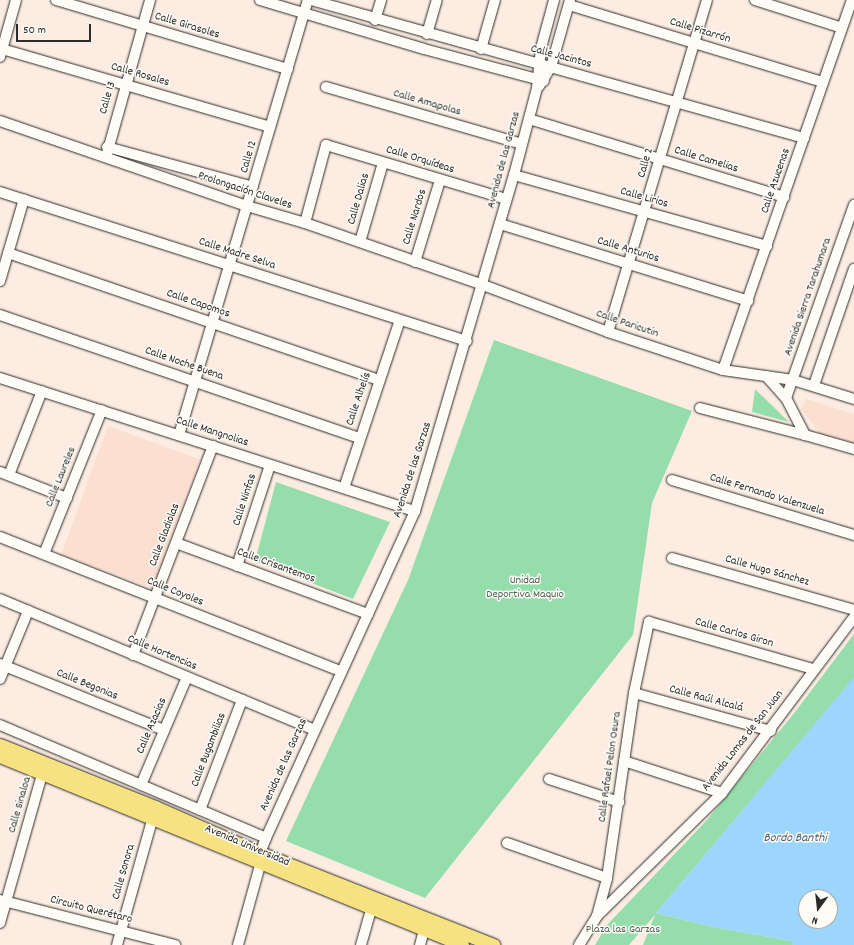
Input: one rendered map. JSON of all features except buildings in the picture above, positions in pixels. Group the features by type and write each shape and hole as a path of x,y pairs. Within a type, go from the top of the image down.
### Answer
{"main road":[{"name":"Avenida Universidad","path":"0,745 44,768 154,813 260,859 426,924 494,945"},
{"name":"Avenida Universidad","path":"0,756 44,768"},
{"name":"Avenida Universidad","path":"426,924 462,945"}],"street":[{"path":"1,53 16,0"},
{"name":"Calle Girasoles","path":"56,0 288,69"},
{"name":"Calle 13","path":"106,157 107,147 150,0"},
{"path":"260,0 539,82"},
{"path":"375,20 380,0"},
{"path":"427,34 437,0"},
{"path":"481,49 495,0"},
{"name":"Avenida de las Garzas","path":"238,945 266,838 415,511 467,341 514,175 539,82 538,64 554,0"},
{"name":"Calle 2","path":"608,332 630,265 707,0"},
{"path":"755,0 842,28"},
{"name":"Calle Azucenas","path":"723,370 852,0"},
{"name":"Calle 12","path":"179,435 304,14 315,1"},
{"name":"Calle Jacintos","path":"315,1 375,20 677,101 804,138"},
{"name":"Avenida de las Garzas","path":"539,82 551,67 570,2"},
{"name":"Calle Pizarrón","path":"570,2 694,43 823,82"},
{"name":"Calle Rosales","path":"1,53 125,85 270,127"},
{"name":"Calle Amapolas","path":"326,87 522,144"},
{"name":"Calle Camelias","path":"529,119 784,197"},
{"name":"Prolongación Claveles","path":"0,121 247,206 305,223 483,285"},
{"name":"Calle Orquídeas","path":"305,223 326,146 506,199"},
{"path":"107,147 253,188"},
{"name":"Calle Dalias","path":"360,242 383,163"},
{"name":"Calle Lirios","path":"514,175 767,246"},
{"name":"Calle Nardos","path":"416,262 440,180"},
{"name":"Calle Madre Selva","path":"0,192 467,341"},
{"path":"0,281 24,199"},
{"name":"Avenida Sierra Tarahumara","path":"786,398 854,205"},
{"name":"Calle Anturios","path":"500,224 748,301"},
{"name":"Calle Capomos","path":"8,253 379,380"},
{"path":"814,385 854,269"},
{"name":"Calle Paricutin","path":"483,285 608,332 723,370 793,380 814,385 854,399"},
{"name":"Calle Noche Buena","path":"0,315 359,438"},
{"name":"Calle Alhelís","path":"344,488 359,438 400,320"},
{"path":"766,376 786,398 805,435"},
{"name":"Calle Mangnolias","path":"0,378 415,511"},
{"path":"42,392 4,473 67,498"},
{"path":"700,408 854,449"},
{"name":"Calle Laureles","path":"44,554 102,410"},
{"name":"Calle Gladiolas","path":"133,655 213,446"},
{"name":"Calle Ninfas","path":"237,566 270,465"},
{"name":"Calle Fernando Valenzuela","path":"672,480 854,535"},
{"name":"Calle Coyoles","path":"0,537 341,671"},
{"name":"Calle Crisantemos","path":"176,543 368,614"},
{"name":"Calle Hugo Sánchez","path":"672,558 854,610"},
{"name":"Calle Hortencias","path":"0,599 314,730"},
{"path":"0,679 3,665 28,611"},
{"name":"Avenida Lomas de San Juan","path":"579,945 597,916 722,793 771,731 813,669 854,617"},
{"name":"Calle Carlos Giron","path":"649,622 813,669"},
{"name":"Calle Rafael Pelon Osura","path":"597,916 607,878 634,693 649,622"},
{"name":"Calle Begonias","path":"3,665 164,730"},
{"name":"Calle Azacias","path":"141,785 187,677"},
{"name":"Calle Raúl Alcalá","path":"634,693 771,731"},
{"name":"Calle Bugambilias","path":"200,810 242,700"},
{"path":"0,725 266,838"},
{"path":"624,761 722,793"},
{"name":"Calle Sinaloa","path":"0,923 3,901 44,768"},
{"path":"549,779 618,802"},
{"name":"Calle Sonora","path":"117,945 154,813"},
{"path":"507,843 607,878"},
{"name":"Circuito Querétaro","path":"3,901 175,945"},
{"path":"361,945 373,903"},
{"path":"420,945 426,924"}],"shaded area":[{"path":"806,399 854,414 854,444 820,433 801,409"},
{"path":"108,426 200,460 153,588 61,555"}],"green space":[{"name":"Unidad Deportiva Maquio","path":"494,340 692,411 652,503 633,635 425,898 286,841 408,580"},
{"path":"755,389 785,418 789,422 752,412"},
{"path":"276,482 390,522 353,599 255,561"},
{"name":"Plaza las Garzas","path":"854,634 854,678 656,913 713,927 792,941 793,945 643,945 655,915 629,945 595,945 607,925 706,821 795,712"}],"water":[{"name":"Bordo Banthi","path":"854,677 854,945 793,945 792,941 713,927 656,913"}]}
